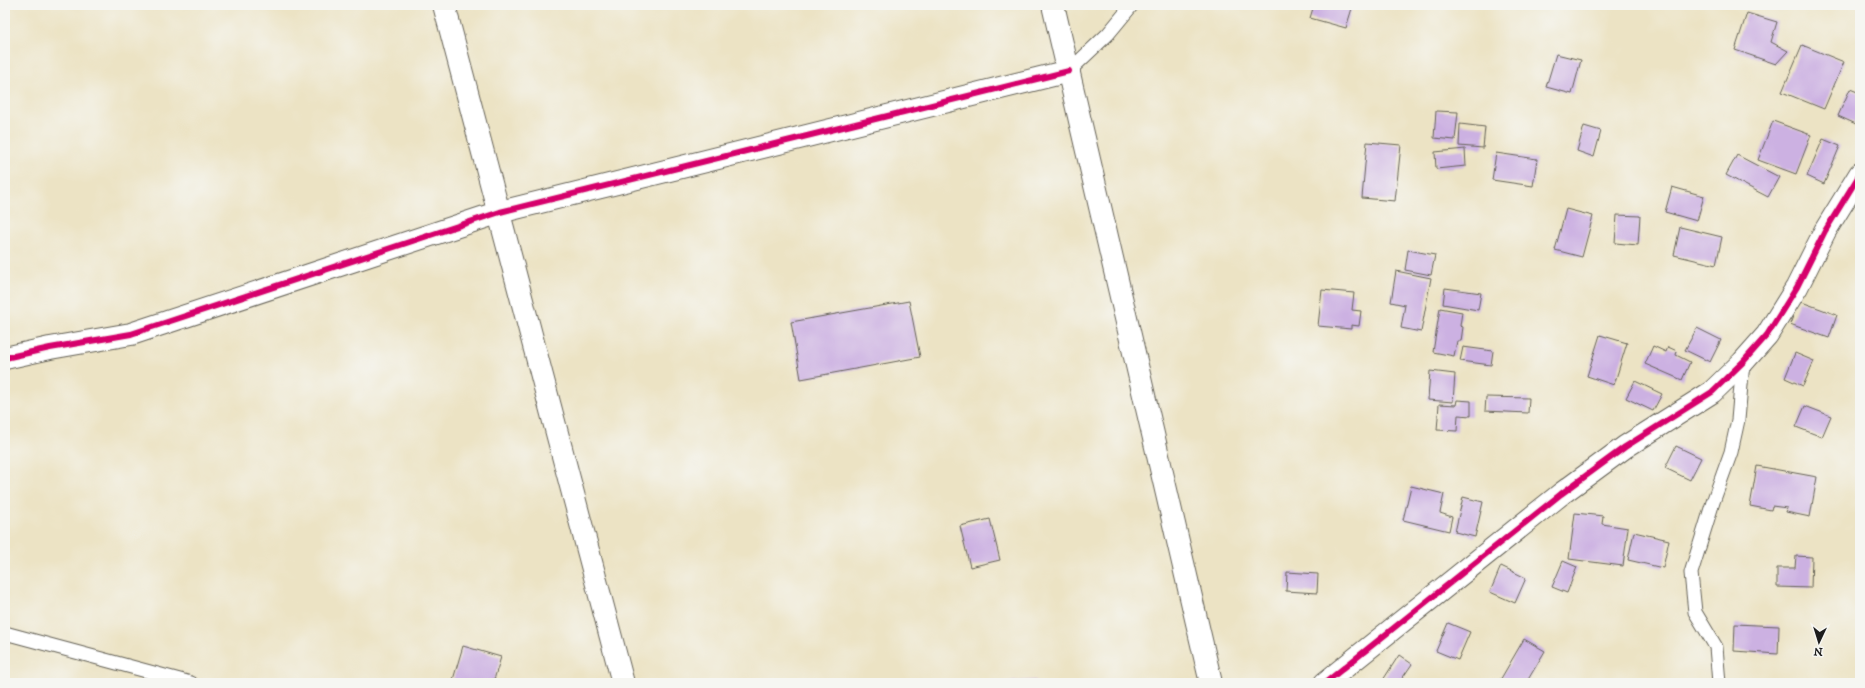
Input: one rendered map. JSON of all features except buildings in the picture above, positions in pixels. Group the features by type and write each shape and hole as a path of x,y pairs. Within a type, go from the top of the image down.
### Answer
{"street":[{"path":"444,5 500,212 580,524 623,683"},
{"path":"1053,5 1211,683"},
{"path":"5,358 50,348 131,334 500,212 1069,71"},
{"path":"1325,683 1561,494 1625,447 1712,392 1743,362 1767,335 1797,287 1825,231 1860,174"}],"lane":[{"path":"1069,71 1108,34 1132,5"},
{"path":"1719,683 1716,647 1695,612 1691,573 1713,502 1731,452 1738,420 1743,362"},
{"path":"5,633 191,683"}],"cycle path":[{"path":"5,358 50,348 131,334 500,212 1069,71"},
{"path":"1325,683 1561,494 1625,447 1712,392 1743,362 1767,335 1797,287 1825,231 1860,174"}]}
